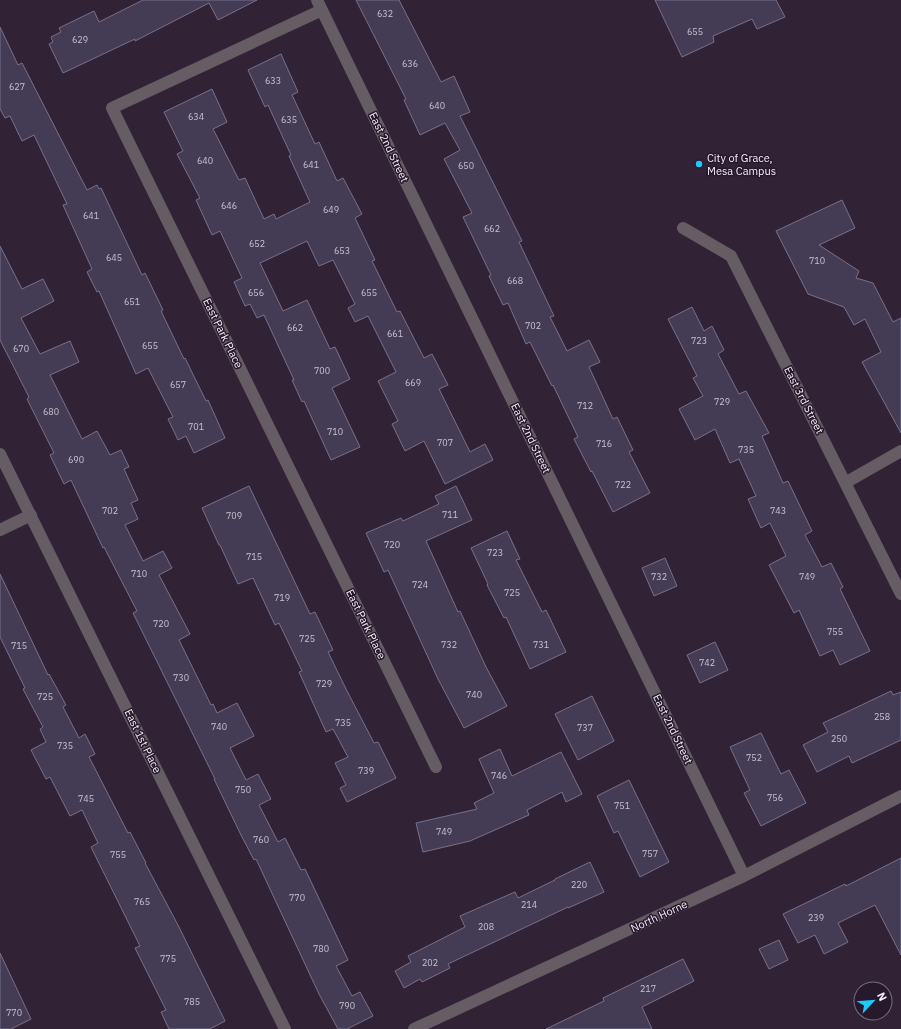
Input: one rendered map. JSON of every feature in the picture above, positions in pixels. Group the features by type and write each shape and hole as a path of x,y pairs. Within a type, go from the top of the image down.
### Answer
{"street":[{"name":"East Park Place","path":"320,5 112,108 436,767"},
{"name":"East 2nd Street","path":"320,5 744,876"},
{"name":"East 3rd Street","path":"683,228 731,256 901,594"},
{"path":"845,482 901,451"},
{"name":"East 1st Place","path":"0,454 285,1029"},
{"path":"0,530 31,515"},
{"name":"North Horne","path":"414,1029 744,876 901,796"}],"building":[{"path":"143,0 257,0 218,20 209,3 135,41 135,39 63,73 49,44 53,42 51,37 61,32 59,28 94,11 99,22"},
{"path":"356,0 399,0 441,82 454,76 470,112 460,116 522,241 519,242 554,316 550,317 567,351 589,340 600,362 589,367 613,419 617,417 633,450 629,452 650,493 613,512 574,439 578,437 553,385 552,386 530,342 526,344 508,303 503,305 489,276 491,275 463,217 472,213 444,159 460,150 445,123 420,135 404,100 406,99"},
{"path":"655,0 776,0 785,17 757,29 752,19 713,36 714,42 682,57"},
{"path":"0,27 18,65 22,63 87,190 97,185 99,189 101,188 142,275 145,273 184,359 185,358 206,401 208,400 225,438 194,453 186,436 178,440 168,419 173,417 148,368 136,374 99,291 97,292 87,272 92,269 63,205 67,204 34,135 22,141 10,116 5,118 0,109"},
{"path":"281,54 298,92 292,95 315,144 319,142 337,181 343,178 362,214 355,218 375,260 372,261 397,312 400,311 424,358 432,354 448,385 439,389 470,452 485,444 493,460 445,484 424,441 405,451 392,424 398,421 378,381 396,372 368,316 355,322 348,308 355,304 333,260 319,266 307,241 260,263 283,311 307,300 330,349 335,347 350,379 332,388 360,447 331,460 304,401 302,402 292,380 294,380 264,315 257,318 250,304 245,306 234,282 242,278 220,231 212,235 196,200 200,198 177,154 183,151 164,112 212,89 227,122 213,129 239,180 245,178 264,219 274,214 276,219 310,202 289,156 291,155 268,105 265,107 248,70"},
{"path":"842,200 855,228 819,245 859,271 856,278 873,283 893,322 901,318 901,433 862,362 881,352 865,319 854,325 844,307 808,294 776,231"},
{"path":"0,246 22,289 43,279 54,301 21,318 40,354 70,341 79,362 50,375 82,439 97,431 110,455 121,450 129,467 124,469 138,500 131,503 138,519 125,525 143,561 163,551 172,568 159,575 190,634 179,640 211,705 213,704 217,713 237,703 254,736 230,748 246,780 258,774 271,799 259,805 278,842 285,838 301,870 305,869 348,960 336,966 352,996 360,992 373,1016 347,1029 338,1029 319,994 256,859 254,860 241,835 133,613 137,611 104,547 103,548 71,480 64,484 50,455 54,453 27,399 29,397 0,340"},
{"path":"692,307 704,331 712,326 724,350 718,354 739,394 746,391 769,433 762,436 783,483 788,481 812,531 805,535 822,567 831,563 843,587 840,589 870,651 840,665 833,650 820,656 799,610 794,613 769,565 786,556 770,523 761,528 748,499 756,496 739,459 730,463 715,429 695,440 679,409 703,396 693,378 697,376 668,319"},
{"path":"249,486 310,614 315,612 333,650 328,652 346,689 374,743 378,742 396,778 347,802 340,788 346,785 335,763 348,757 333,729 326,732 299,672 302,671 279,623 275,625 253,578 238,584 202,508"},
{"path":"456,486 472,520 426,541 458,612 460,611 486,667 507,706 464,728 438,679 388,570 384,572 366,533 401,518 403,521 439,504 435,496"},
{"path":"507,531 520,559 516,560 542,612 546,610 566,652 530,669 506,617 504,618 487,585 488,584 471,548"},
{"path":"665,558 677,586 654,596 642,568"},
{"path":"0,574 48,675 49,674 66,705 63,707 79,738 85,734 95,754 89,757 179,927 225,1021 210,1029 169,1029 161,1012 166,1010 135,948 140,946 91,847 98,843 82,810 70,816 50,777 46,779 31,750 46,742 40,729 43,727 23,689 25,688 0,637"},
{"path":"715,642 728,670 700,683 687,655"},
{"path":"891,691 893,695 901,692 901,740 852,763 849,756 817,772 803,745 828,732 823,723"},
{"path":"592,696 614,741 578,760 555,714"},
{"path":"761,733 781,774 789,770 806,803 761,826 744,793 750,790 730,747"},
{"path":"500,749 512,776 561,752 582,794 566,802 562,792 527,810 529,815 470,841 423,852 416,823 477,809 474,803 494,793 479,759"},
{"path":"629,780 669,862 640,877 618,831 614,833 597,796"},
{"path":"901,858 901,955 875,905 838,923 848,942 824,954 815,935 798,943 783,914 845,884 846,886"},
{"path":"590,862 604,892 568,907 448,964 450,968 422,982 420,979 404,988 395,971 411,962 408,956 465,927 460,916 515,892 518,898"},
{"path":"779,940 788,960 769,969 759,949"},
{"path":"0,953 31,1019 11,1029 0,1029"},
{"path":"683,959 694,981 642,1007 652,1029 546,1029 604,1001 603,998"}],"place":[{"name":"City of Grace, Mesa Campus","path":"699,164"}]}
